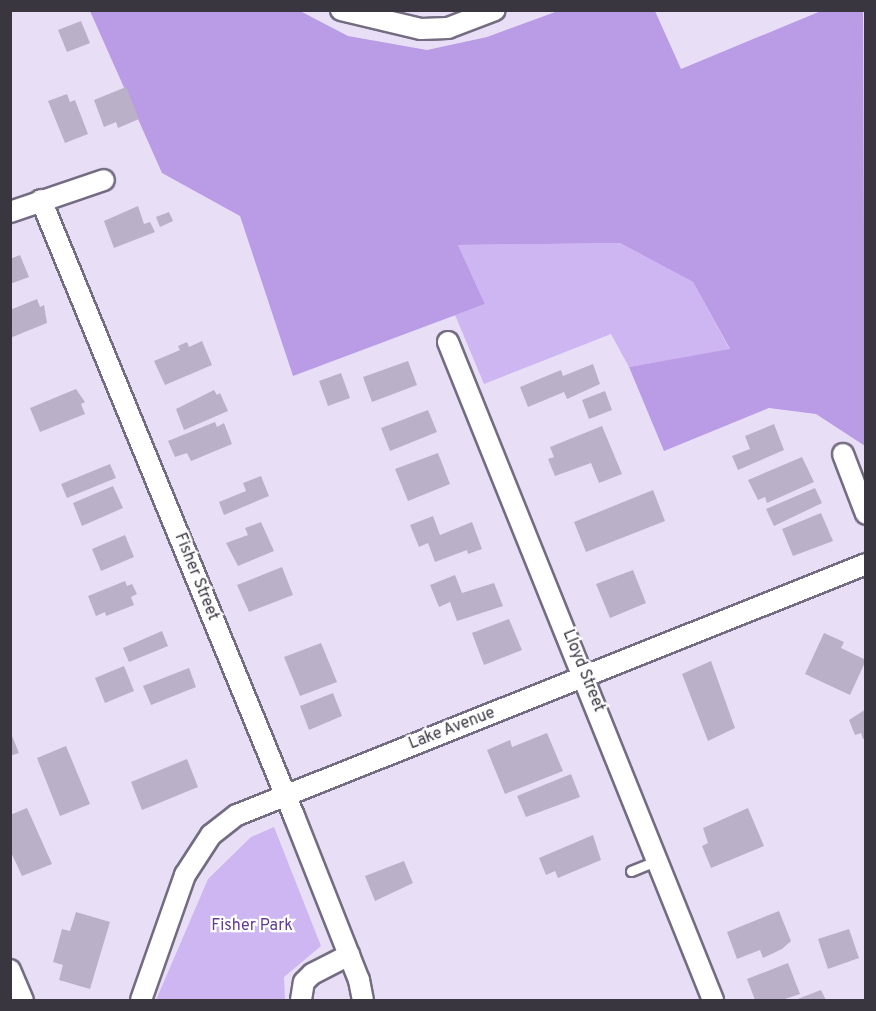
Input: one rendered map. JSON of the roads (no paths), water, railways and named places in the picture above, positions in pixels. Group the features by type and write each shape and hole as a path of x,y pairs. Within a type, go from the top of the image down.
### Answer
{"street":[{"path":"348,13 421,28 448,28 495,10"},
{"path":"10,212 104,180"},
{"name":"Fisher Street","path":"41,200 285,795 349,955 363,1000"},
{"name":"Lloyd Street","path":"448,342 586,677 713,1000"},
{"path":"843,454 866,514"},
{"name":"Lake Avenue","path":"141,1000 185,875 195,856 212,835 237,815 866,564"},
{"path":"301,1000 304,982 312,974 349,955"},
{"path":"10,969 23,1000"}],"lane":[{"path":"631,871 658,860"}],"park label":[{"name":"Fisher Park","path":"252,926"}]}
